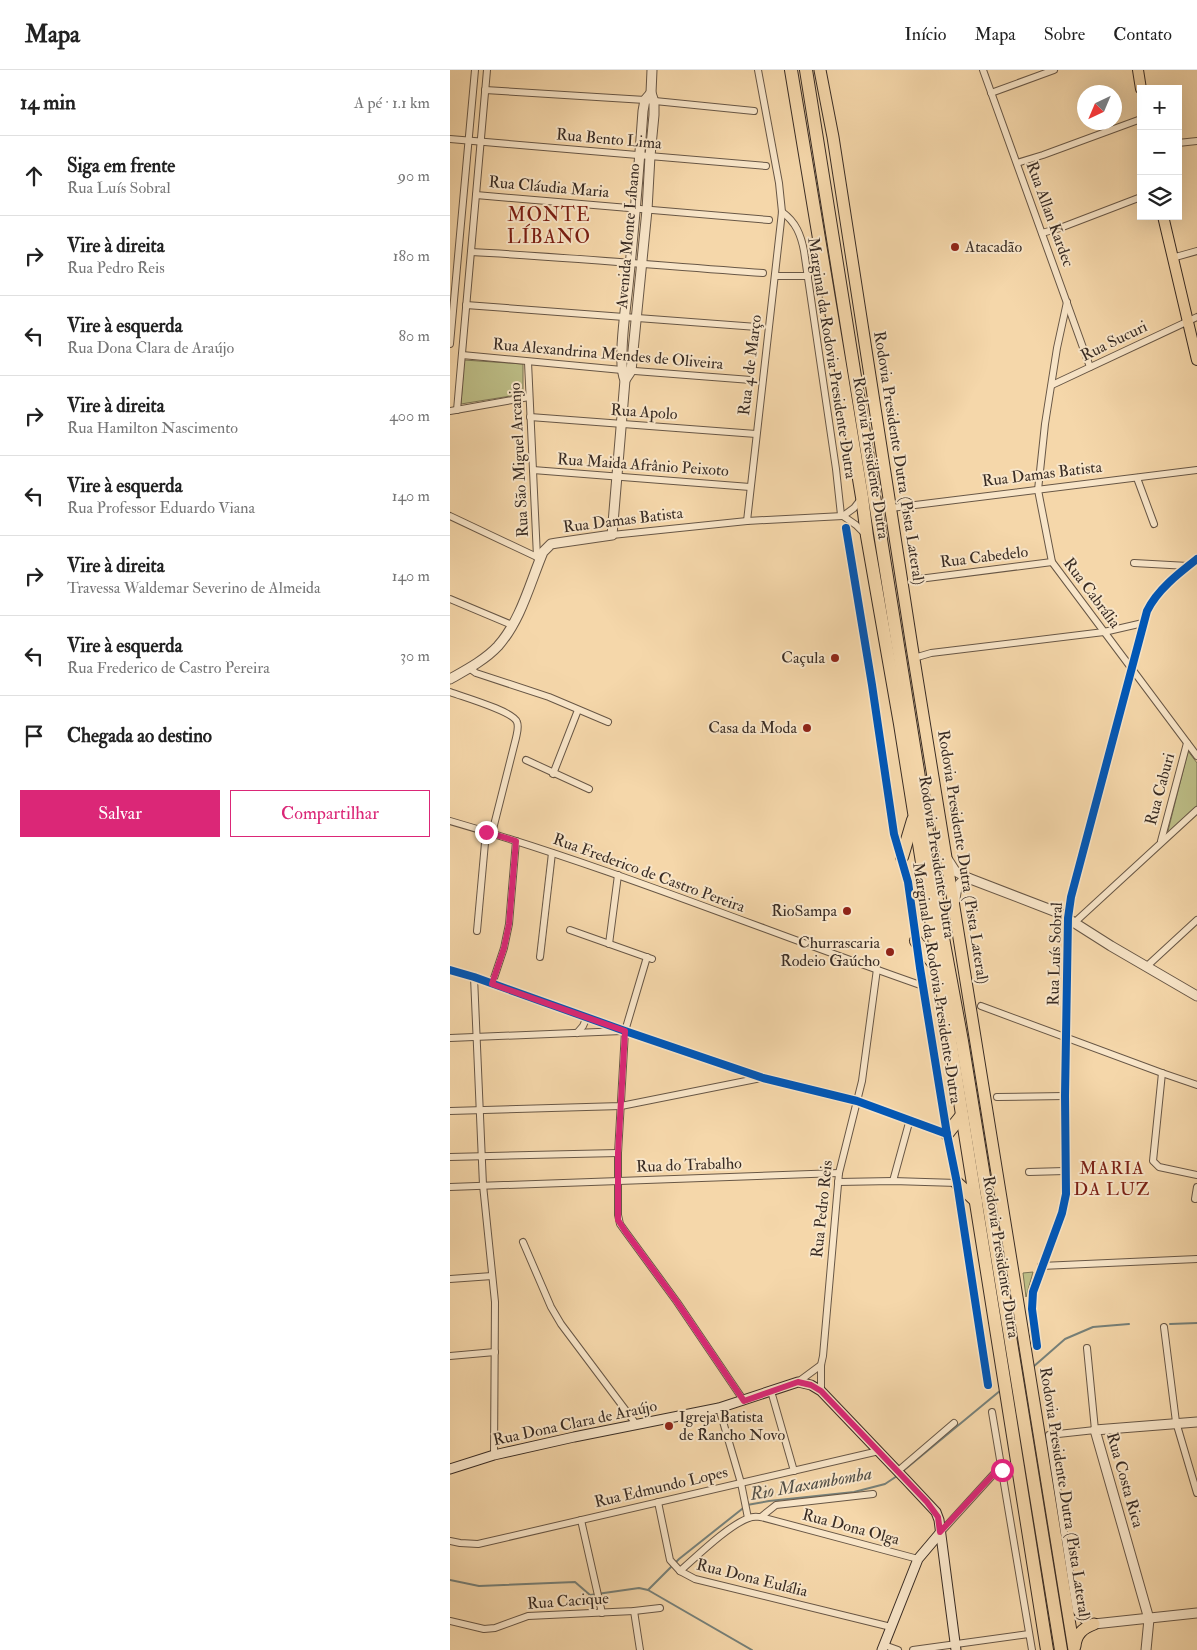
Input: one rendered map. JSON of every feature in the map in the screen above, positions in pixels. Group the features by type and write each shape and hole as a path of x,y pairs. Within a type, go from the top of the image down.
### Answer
{"highway":[{"path":"786,70 799,118"},
{"name":"Rodovia Presidente Dutra","path":"791,70 867,536 900,724 1004,1373 1013,1397 1061,1650"},
{"name":"Rodovia Presidente Dutra","path":"806,70 917,761 941,927 962,1041 1014,1362 1013,1397 1048,1650"},
{"name":"Rodovia Presidente Dutra (Pista Lateral)","path":"820,70 833,137 914,658 1074,1650"},
{"path":"902,856 914,818"},
{"path":"916,941 939,970"},
{"path":"947,1134 962,1115"},
{"path":"957,1184 976,1202"},
{"path":"1074,1650 1078,1634 1094,1624"}],"main road":[{"path":"1138,70 1140,85"},
{"path":"1164,220 1172,258 1192,320 1197,360"}],"street":[{"path":"450,344 475,70"},
{"path":"487,70 462,355 452,410 529,397"},
{"name":"Avenida Monte Líbano","path":"612,534 625,380 636,318 647,210 652,70"},
{"name":"Rua 4 de Março","path":"747,521 782,212 779,183 758,70"},
{"name":"Rua Allan Kardec","path":"983,70 1090,368"},
{"path":"991,93 1054,70"},
{"path":"1138,70 1145,70"},
{"path":"485,90 650,98 754,111"},
{"name":"Avenida Monte Líbano","path":"626,371 625,317 640,155 650,98"},
{"path":"1017,163 1137,120"},
{"name":"Rua Bento Lima","path":"450,139 766,166"},
{"path":"1182,143 1197,141"},
{"name":"Rua Cláudia Maria","path":"476,195 769,220"},
{"path":"1042,233 1137,199"},
{"name":"Marginal da Rodovia Presidente Dutra","path":"782,212 792,221 803,244 842,516"},
{"path":"1172,258 1197,251"},
{"path":"471,252 541,255 642,265 763,273"},
{"path":"775,276 808,276"},
{"name":"Rua Cabrália","path":"1067,302 1057,348 1038,490 1052,562 1197,756"},
{"path":"466,305 757,327"},
{"name":"Rua Sucuri","path":"1052,385 1192,320"},
{"name":"Rua Alexandrina Mendes de Oliveira","path":"462,355 626,371 752,380"},
{"name":"Rua São Miguel Arcanjo","path":"528,362 539,558"},
{"name":"Rua Apolo","path":"530,418 756,434"},
{"name":"Rua Maida Afrânio Peixoto","path":"533,470 750,487"},
{"name":"Rua Damas Batista","path":"891,508 1197,470"},
{"path":"1137,478 1154,524"},
{"path":"862,497 854,508 842,516 856,524 867,536"},
{"path":"450,516 539,558"},
{"name":"Rua Damas Batista","path":"450,680 497,647 512,625 526,596 539,558 551,544 612,534 747,521 842,516"},
{"name":"Marginal da Rodovia Presidente Dutra","path":"846,528 894,834 902,856 908,882 923,986 957,1184 988,1385"},
{"name":"Rua Luís Sobral","path":"1037,1346 1031,1302 1034,1285 1064,1206 1066,1194 1065,1096 1071,897 1143,623 1151,603 1197,559"},
{"name":"Rua Cabedelo","path":"919,579 1052,562"},
{"path":"1134,563 1188,566"},
{"path":"450,599 512,625"},
{"path":"914,658 931,652 1104,632 1143,623"},
{"path":"468,668 476,673 550,697 608,722"},
{"path":"450,692 508,713 517,721 518,727 489,832 477,931"},
{"path":"553,774 578,710"},
{"name":"Rua Caburi","path":"1161,842 1187,743"},
{"path":"526,760 589,789"},
{"path":"1071,921 1151,853 1197,810"},
{"name":"Rua Frederico de Castro Pereira","path":"450,821 618,875 923,986"},
{"path":"492,984 504,948 509,924 516,841"},
{"path":"540,957 552,853"},
{"path":"946,858 955,871 968,878 1055,911 1197,996"},
{"path":"609,944 618,875"},
{"path":"955,908 958,887 962,881 968,878"},
{"path":"1146,967 1197,920"},
{"path":"570,930 649,958 625,1031 618,1153 618,1215 620,1224 677,1302 744,1401"},
{"name":"Rua Pedro Reis","path":"821,1391 821,1365 839,1173 862,1081 877,969"},
{"path":"450,970 762,1078 857,1101 947,1134"},
{"path":"474,977 483,1185 494,1302 494,1456"},
{"path":"981,1006 1197,1085"},
{"path":"577,1033 587,1017"},
{"path":"450,1038 625,1031"},
{"path":"1162,1073 1153,1161 1159,1167 1197,1175"},
{"path":"450,1111 621,1106 762,1078"},
{"path":"997,1097 1065,1096"},
{"path":"893,1181 910,1119"},
{"path":"450,1157 618,1153"},
{"path":"1029,1172 1065,1171"},
{"name":"Rua do Trabalho","path":"450,1187 839,1173"},
{"path":"838,1182 893,1181 957,1184"},
{"path":"1196,1199 1197,1187"},
{"path":"523,1242 551,1307 561,1324 636,1424"},
{"path":"1041,1266 1197,1259"},
{"path":"450,1279 492,1276"},
{"path":"1164,1327 1176,1422 1197,1492"},
{"name":"Rua Costa Rica","path":"1087,1348 1095,1430 1149,1618"},
{"path":"450,1356 495,1352"},
{"path":"798,1382 821,1365"},
{"path":"798,1382 811,1385 821,1391 936,1512 956,1647"},
{"name":"Rua Dona Clara de Araújo","path":"450,1469 574,1436 719,1408 798,1382"},
{"path":"771,1392 794,1471"},
{"path":"679,1570 707,1547 748,1518 741,1483 719,1408"},
{"path":"992,1412 1032,1650"},
{"path":"1197,1422 1176,1422 1049,1435 1076,1611 1079,1616 1085,1622 1094,1624 1197,1613"},
{"path":"898,1471 954,1423"},
{"name":"Rua Edmundo Lopes","path":"450,1541 478,1544 878,1451"},
{"path":"898,1650 883,1647 918,1559 940,1532 1001,1466"},
{"path":"761,1517 776,1505 873,1494"},
{"name":"Rua Dona Eulália","path":"658,1502 670,1560 679,1570 695,1579 891,1627"},
{"name":"Rua Dona Olga","path":"748,1518 761,1517 918,1559"},
{"path":"581,1520 602,1613"},
{"path":"918,1559 933,1552 937,1552 943,1557"},
{"name":"Rua Cacique","path":"450,1621 484,1629 495,1628 528,1616 660,1608"},
{"path":"634,1611 640,1650"},
{"path":"1146,1650 1149,1618"},
{"path":"913,1650 956,1647 1029,1634"}],"green space":[{"path":"464,360 523,364 523,394 461,404"},
{"path":"1188,751 1197,763 1197,806 1167,835"},
{"path":"1033,1272 1026,1297 1023,1273"}],"waterway":[{"name":"Rio Maxambomba","path":"1170,1324 1197,1323"},
{"name":"Rio Maxambomba","path":"1033,1367 1065,1339 1093,1327 1129,1324"},
{"name":"Rio Maxambomba","path":"903,1471 1001,1390"},
{"name":"Rio Maxambomba","path":"648,1590 679,1559 747,1505 854,1492 885,1484 897,1476"},
{"name":"Rio Maxambomba","path":"450,1580 479,1586 575,1582 590,1595 639,1588 648,1590 752,1650"}],"cycle path":[{"path":"846,528 894,834 908,882 920,968 947,1134 957,1183 988,1385"},
{"path":"1037,1346 1032,1309 1033,1292 1062,1213 1066,1194 1065,1096 1068,918 1071,897 1147,611 1162,589 1197,559"},
{"path":"450,970 763,1078 857,1101 947,1134"}],"place":[{"name":"Atacadão","path":"955,247"},
{"name":"Caçula","path":"835,658"},
{"name":"Casa da Moda","path":"807,728"},
{"name":"RioSampa","path":"847,911"},
{"name":"Churrascaria Rodeio Gaúcho","path":"890,952"},
{"name":"Igreja Batista de Rancho Novo","path":"669,1426"}],"district":[{"name":"MONTE LÍBANO","path":"549,226"},
{"name":"MARIA DA LUZ","path":"1112,1178"}],"route":[{"path":"486,832 516,841 509,924 504,948 492,984 625,1031 618,1153 618,1220 677,1302 744,1401 798,1382 806,1383 821,1391 936,1512 940,1532 1001,1466 1002,1470"}]}
